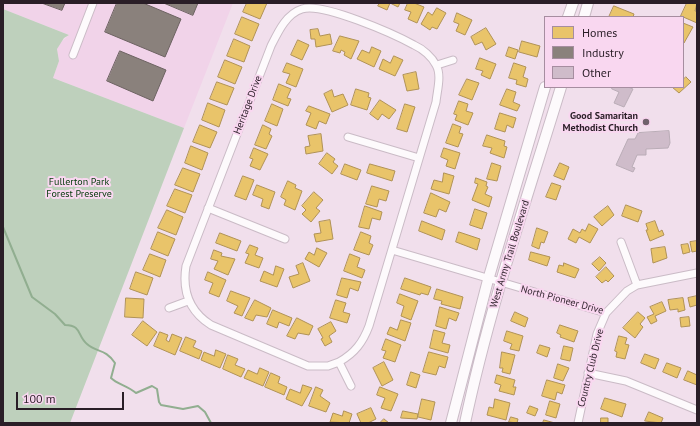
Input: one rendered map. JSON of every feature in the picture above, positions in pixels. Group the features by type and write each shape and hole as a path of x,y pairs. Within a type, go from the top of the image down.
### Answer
{"main road":[{"path":"568,16 573,3"},
{"path":"584,16 588,3"},
{"name":"West Army Trail Boulevard","path":"451,423 488,280 545,88"},
{"name":"West Army Trail Boulevard","path":"465,423 475,376 500,283 561,88"}],"street":[{"path":"74,56 93,3"},
{"name":"Heritage Drive","path":"299,6 338,12 414,45 428,54 439,72 436,102 365,335 354,352 339,362 317,366 302,364 202,320 188,301 184,284 186,266 271,46 279,29 299,6"},
{"path":"436,65 453,60"},
{"path":"348,137 419,158"},
{"path":"208,208 285,239"},
{"path":"621,242 637,285"},
{"path":"392,250 488,280"},
{"name":"North Pioneer Drive","path":"488,280 606,314 627,291 637,285 697,273"},
{"path":"170,308 188,301"},
{"name":"Country Club Drive","path":"578,423 597,334 606,314"},
{"path":"339,362 351,386"},
{"path":"588,373 626,381 697,410"}],"shaded area":[{"path":"3,3 233,3 184,128 53,78 59,61 57,49 59,44 69,35 3,9"}],"green space":[{"name":"Fullerton Park Forest Preserve","path":"3,9 69,35 64,38 57,49 59,61 53,78 184,128 70,423 3,423"}],"building: Homes":[{"path":"247,3 267,3 260,19 243,12"},
{"path":"380,3 390,3 387,10 378,6"},
{"path":"390,3 400,3 398,7"},
{"path":"408,3 414,3 424,7 417,23 408,19 411,12 405,10"},
{"path":"687,3 697,3 695,11 697,11 697,23 684,16 681,16"},
{"path":"614,6 634,14 633,16 609,16"},
{"path":"437,8 446,13 437,29 432,27 430,30 421,24 428,12 432,15"},
{"path":"457,13 472,20 465,35 456,31 459,24 454,22"},
{"path":"242,17 259,24 252,41 235,34"},
{"path":"684,23 693,27 684,43"},
{"path":"486,28 496,44 486,50 482,42 475,45 471,37"},
{"path":"318,29 320,36 330,34 332,44 316,47 315,39 311,39 310,30"},
{"path":"340,36 359,41 351,59 344,55 345,52 341,50 340,53 333,51"},
{"path":"234,39 250,46 244,62 227,56"},
{"path":"298,40 309,45 302,60 291,55"},
{"path":"522,41 540,46 537,57 519,52"},
{"path":"372,47 381,51 374,67 357,59 362,50 369,53"},
{"path":"509,47 518,50 515,59 506,56"},
{"path":"394,56 403,60 395,76 379,69 383,59 390,63"},
{"path":"480,58 496,64 490,79 481,75 483,71 476,69"},
{"path":"225,60 242,67 235,84 218,77"},
{"path":"287,63 303,69 296,87 286,83 290,74 283,72"},
{"path":"514,63 526,67 523,77 528,79 526,87 516,84 517,80 509,78"},
{"path":"416,72 419,89 407,91 403,75"},
{"path":"686,77 691,82 679,93 673,88 684,88 684,79"},
{"path":"467,79 479,83 472,100 459,95"},
{"path":"217,82 234,88 227,105 210,99"},
{"path":"279,84 291,89 287,98 291,99 288,106 273,100"},
{"path":"356,89 369,93 368,97 371,98 367,110 351,105"},
{"path":"507,89 516,92 513,102 520,105 517,111 500,105"},
{"path":"332,90 334,97 343,94 348,105 332,112 324,94"},
{"path":"380,100 396,110 389,119 382,114 378,120 370,114"},
{"path":"459,101 468,104 466,111 473,113 468,125 455,120 457,115 454,114"},
{"path":"208,103 225,110 219,127 202,120"},
{"path":"272,104 283,109 277,126 265,121"},
{"path":"405,104 415,107 407,132 397,129"},
{"path":"309,106 330,114 326,124 319,121 316,129 306,125 311,113 306,111"},
{"path":"500,113 516,118 513,128 507,125 505,132 495,129"},
{"path":"453,124 461,127 459,133 463,134 458,147 446,143"},
{"path":"200,125 217,132 210,148 193,142"},
{"path":"263,125 271,129 269,134 272,136 266,149 255,145"},
{"path":"321,134 323,151 306,154 305,147 310,146 308,136"},
{"path":"487,135 505,141 504,146 507,147 504,158 490,153 492,148 483,146"},
{"path":"191,146 208,153 202,170 185,163"},
{"path":"254,148 268,154 260,170 250,166 253,159 250,158"},
{"path":"444,148 460,153 455,169 446,166 448,160 441,157"},
{"path":"327,153 335,159 333,162 338,166 332,174 319,164"},
{"path":"492,163 501,166 497,181 487,179"},
{"path":"560,163 569,167 564,180 554,176"},
{"path":"345,164 361,170 357,180 341,174"},
{"path":"370,164 395,171 392,181 367,173"},
{"path":"183,168 200,174 193,192 175,185"},
{"path":"444,173 454,176 449,194 431,189 434,180 442,182"},
{"path":"243,176 254,180 246,200 235,196"},
{"path":"476,178 487,182 486,186 488,187 485,194 492,197 489,207 472,200 478,184 475,183"},
{"path":"288,181 296,185 295,188 302,191 295,210 284,205 286,200 281,197"},
{"path":"552,183 561,186 556,200 546,197"},
{"path":"257,185 275,192 269,209 261,206 263,199 253,195"},
{"path":"372,186 389,191 386,201 379,199 377,207 366,204"},
{"path":"175,189 192,195 185,213 167,206"},
{"path":"314,192 323,200 316,208 320,211 311,222 302,214 306,210 302,206"},
{"path":"431,193 450,202 446,212 439,209 436,217 424,213"},
{"path":"626,205 642,211 638,222 622,216"},
{"path":"365,206 382,212 380,220 372,218 369,229 359,227"},
{"path":"608,206 614,215 602,226 594,217"},
{"path":"475,209 487,213 482,229 470,225"},
{"path":"167,210 183,217 176,235 158,228"},
{"path":"330,220 333,239 316,242 314,234 321,233 319,222"},
{"path":"422,221 445,230 442,240 419,231"},
{"path":"655,221 659,232 662,230 664,235 650,241 646,230 648,230 646,224"},
{"path":"589,224 598,229 590,243 579,237 576,243 568,239 573,229 580,233 582,229 585,231"},
{"path":"537,228 548,232 544,243 541,242 539,249 532,246"},
{"path":"158,232 175,239 168,256 151,249"},
{"path":"361,232 371,236 369,243 373,245 369,255 354,250"},
{"path":"459,232 480,239 477,250 456,242"},
{"path":"220,233 241,241 237,251 216,243"},
{"path":"697,241 697,251 692,252 690,242"},
{"path":"688,244 690,252 683,254 681,245"},
{"path":"250,245 258,248 255,255 263,258 259,268 245,263 249,254 246,253"},
{"path":"665,247 667,258 653,263 651,249"},
{"path":"317,248 327,253 319,267 305,259 309,252 314,255"},
{"path":"214,250 222,253 221,256 235,259 228,275 214,269 218,261 211,259"},
{"path":"531,252 550,257 547,266 529,260"},
{"path":"150,254 166,260 160,277 143,270"},
{"path":"350,254 360,258 357,267 365,270 362,278 344,271"},
{"path":"600,257 606,263 599,271 592,264"},
{"path":"303,263 310,281 293,288 289,277 299,274 296,266"},
{"path":"564,263 579,269 575,278 557,272 559,265 563,266"},
{"path":"276,266 284,269 277,287 260,281 264,271 273,275"},
{"path":"606,267 614,276 608,282 606,280 602,283 596,277"},
{"path":"136,272 153,278 147,295 130,289"},
{"path":"208,272 226,280 219,297 209,293 213,283 205,280"},
{"path":"342,278 361,282 358,291 350,288 347,298 337,295"},
{"path":"405,278 431,287 428,295 421,293 420,295 401,289"},
{"path":"437,289 463,297 460,309 441,304 442,301 434,299"},
{"path":"231,291 250,298 242,316 234,313 238,306 227,301"},
{"path":"400,294 418,301 411,320 401,316 404,306 397,303"},
{"path":"697,296 697,305 690,307 688,298"},
{"path":"126,298 144,299 143,318 125,317"},
{"path":"683,298 685,310 678,312 678,309 670,310 668,300"},
{"path":"255,300 271,308 267,317 256,315 253,321 245,318"},
{"path":"336,300 346,303 343,312 350,314 347,323 330,318"},
{"path":"662,302 666,311 655,316 657,321 651,324 647,317 654,314 650,307"},
{"path":"440,307 459,313 456,321 449,318 446,329 436,326"},
{"path":"273,310 292,318 289,326 279,322 277,328 267,324"},
{"path":"515,312 528,318 525,327 511,321"},
{"path":"638,312 645,318 640,324 643,327 635,338 623,328"},
{"path":"689,317 690,326 681,327 680,318"},
{"path":"297,318 313,326 309,335 298,333 295,339 287,336"},
{"path":"401,320 411,323 405,341 387,334 390,327 397,330"},
{"path":"143,321 157,332 147,346 132,335"},
{"path":"331,322 336,331 329,336 332,342 325,346 318,329"},
{"path":"560,325 578,331 574,342 560,337 561,335 557,333"},
{"path":"434,330 445,333 442,343 450,345 448,353 430,348"},
{"path":"507,331 523,336 519,351 510,349 512,344 504,341"},
{"path":"160,332 168,335 166,340 169,342 172,334 182,338 175,355 154,346"},
{"path":"619,336 627,338 625,344 629,345 625,359 616,357 617,352 615,351"},
{"path":"186,337 196,341 193,347 202,351 199,359 180,351"},
{"path":"386,339 401,345 395,362 383,358 386,351 382,350"},
{"path":"540,345 550,348 547,357 537,353"},
{"path":"564,346 573,348 570,361 561,359"},
{"path":"216,350 226,354 220,368 201,360 204,352 214,356"},
{"path":"429,352 448,357 445,368 439,366 436,375 423,372"},
{"path":"502,352 515,355 510,374 502,372 503,368 500,368"},
{"path":"645,354 659,359 655,369 641,363"},
{"path":"228,355 238,359 235,365 245,369 241,377 223,369"},
{"path":"384,362 393,380 382,386 373,368"},
{"path":"667,363 681,368 677,378 663,372"},
{"path":"558,364 569,368 563,381 554,378"},
{"path":"260,368 269,372 263,386 244,378 248,370 257,374"},
{"path":"688,371 697,375 697,385 684,380"},
{"path":"411,372 420,375 416,388 407,385"},
{"path":"271,373 280,377 278,383 287,387 284,395 265,387"},
{"path":"497,375 515,380 513,387 516,387 514,395 499,391 501,385 495,383"},
{"path":"547,380 565,385 562,394 557,392 555,400 542,396"},
{"path":"303,385 312,388 302,406 286,399 290,389 300,393"},
{"path":"316,387 323,390 320,396 330,403 326,412 309,406"},
{"path":"380,387 398,394 391,411 381,408 385,398 377,395"},
{"path":"605,398 626,404 622,417 601,409"},
{"path":"422,399 435,402 431,420 418,417"},
{"path":"495,399 510,403 506,420 487,415 489,407 493,408"},
{"path":"550,401 560,404 556,418 546,415"},
{"path":"530,406 538,409 535,416 527,413"},
{"path":"371,408 376,419 368,423 361,423 357,414"},
{"path":"344,411 352,414 349,423 330,422 333,413 342,416"},
{"path":"403,411 418,414 417,419 401,418"},
{"path":"649,412 663,418 661,423 645,421"},
{"path":"511,417 518,419 517,423 509,422"},
{"path":"601,418 608,418 608,423 601,423"},
{"path":"384,419 389,423 380,423"},
{"path":"544,420 555,423 543,423"}],"building: Industry":[{"path":"42,3 65,3 62,10"},
{"path":"117,3 143,3 181,19 165,57 105,32"},
{"path":"164,3 198,3 193,15"},
{"path":"120,51 166,70 153,101 107,81"}],"building: Other":[{"path":"612,89 633,89 624,107 614,103 619,92"},
{"path":"669,131 670,143 668,148 646,149 646,155 637,155 632,167 635,168 633,172 616,165 628,139 635,139 638,133"}],"waterway":[{"path":"3,227 32,297 55,314 65,325 70,325 77,329 87,344 111,358 115,363 111,378 136,393 152,386 157,389 159,402 161,405 183,409 198,406 205,412 211,423"}],"place":[{"name":"Good Samaritan Methodist Church","path":"646,122"}]}
